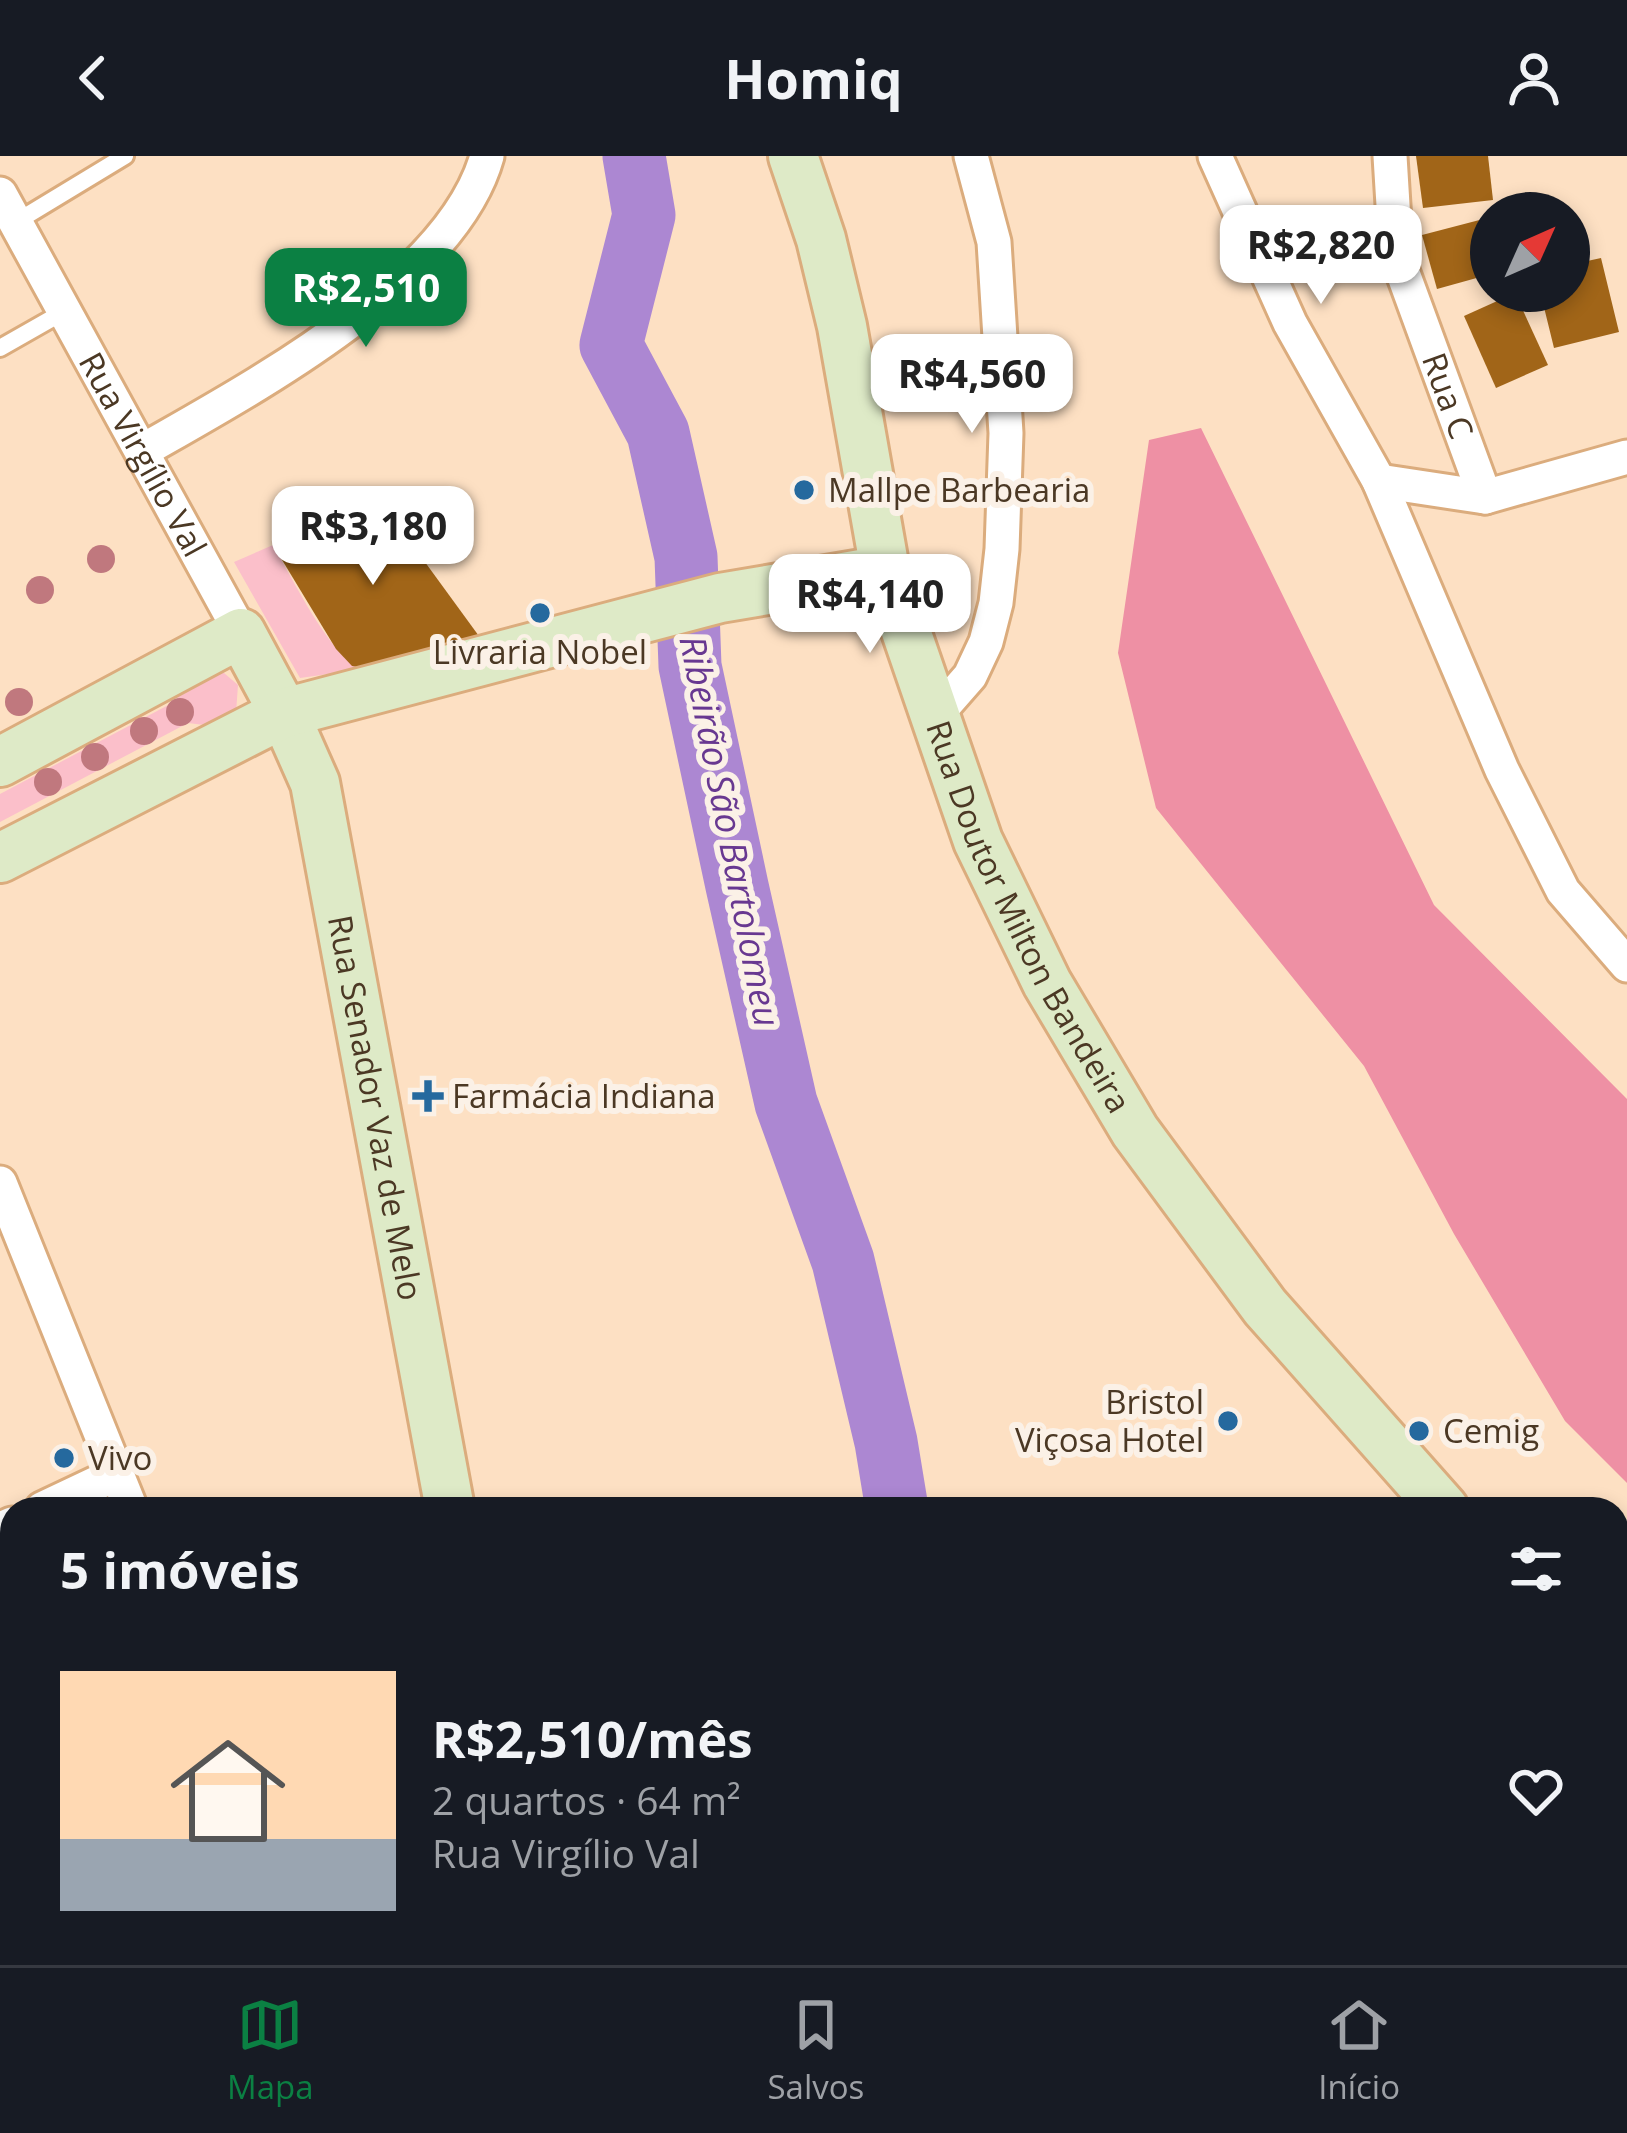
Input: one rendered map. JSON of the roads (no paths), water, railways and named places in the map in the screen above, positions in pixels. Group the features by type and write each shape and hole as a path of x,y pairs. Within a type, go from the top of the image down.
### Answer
{"street":[{"path":"142,451 294,359 378,300 422,260 468,200 488,156"},
{"name":"Rua Doutor Milton Bandeira","path":"793,156 821,239 842,326 885,570 978,841 1046,983 1135,1131 1265,1307 1433,1497"},
{"path":"935,716 970,676 986,642 1002,549 1006,434 994,242 971,156"},
{"path":"1216,156 1291,323 1379,481 1502,770 1563,891 1627,965"},
{"name":"Rua C","path":"1390,156 1396,254 1485,497"},
{"name":"Rua Virgílio Val","path":"8,208 284,713"},
{"path":"1379,481 1485,497 1627,457"},
{"path":"0,858 284,713 699,603 885,570"},
{"path":"0,762 241,633"},
{"name":"Rua Senador Vaz de Melo","path":"284,713 315,783 448,1497"},
{"path":"0,1184 126,1497"},
{"path":"67,1497 116,1474"}],"lane":[{"path":"8,208 125,156"},
{"path":"0,348 65,311"}],"waterway":[{"name":"Ribeirão São Bartolomeu","path":"634,156 644,215 611,345 658,433 686,557 690,666 737,886 786,1103 843,1261 895,1497"}],"place":[{"name":"Mallpe Barbearia","path":"804,490"},
{"name":"Livraria Nobel","path":"540,613"},
{"name":"Farmácia Indiana","path":"428,1096"},
{"name":"Bristol Viçosa Hotel","path":"1228,1421"},
{"name":"Cemig","path":"1419,1431"},
{"name":"Vivo","path":"64,1458"}]}
